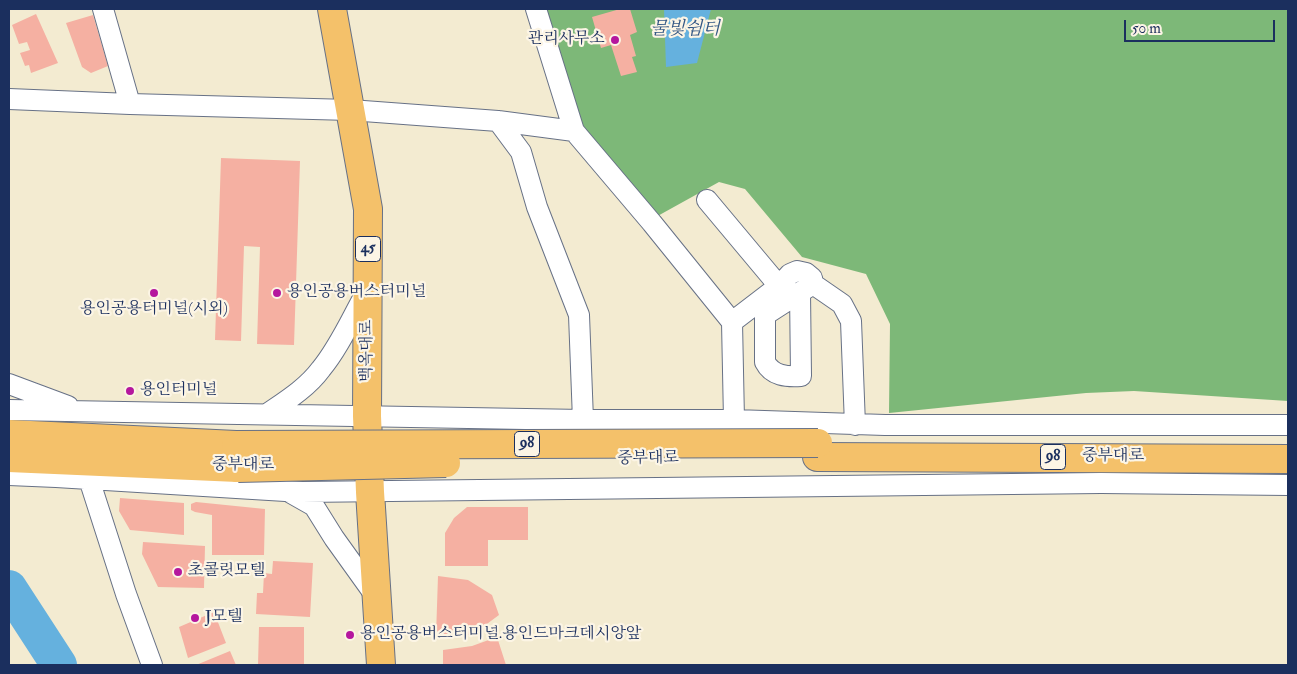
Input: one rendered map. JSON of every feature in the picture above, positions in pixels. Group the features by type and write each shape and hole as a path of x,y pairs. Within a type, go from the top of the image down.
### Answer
{"main road":[{"name":"백옥대로","path":"332,9 368,209 370,492 381,665"},
{"name":"중부대로","path":"14,422 237,456"},
{"name":"중부대로","path":"9,458 49,468 237,456 651,458 818,450 1288,444"},
{"name":"중부대로","path":"818,450 1288,459"}],"street":[{"path":"103,9 130,104"},
{"path":"536,9 574,131 732,322 734,420"},
{"path":"9,99 350,110 498,121 574,131"},
{"path":"498,121 521,152 537,207 579,315 583,420"},
{"path":"707,200 779,286"},
{"path":"732,322 779,286 790,274 797,271 806,273 812,278 807,288 842,304 851,321 855,425"},
{"path":"267,414 303,388 321,371 368,290"},
{"path":"9,384 82,411"},
{"path":"14,422 82,411 583,420 734,420 855,425 1288,426"},
{"path":"9,475 49,468 89,479 287,491 370,492 1101,483 1288,485"},
{"path":"89,479 126,594 152,665"},
{"path":"287,491 314,506 334,538 377,598"}],"green space":[{"path":"546,9 1288,9 1288,401 1134,391 1086,393 889,413 890,324 866,274 802,257 745,189 719,182 654,218 579,126"}],"water":[{"name":"물빛쉼터","path":"664,9 711,9 697,63 666,67"}],"building":[{"name":"관리사무소","path":"620,9 630,9 637,32 630,35 636,56 632,57 637,72 621,76 611,45 601,48 592,17"},
{"path":"36,14 58,63 31,73 29,65 25,66 20,53 30,50 27,42 19,44 12,25"},
{"path":"93,15 108,66 91,73 82,67 66,23"},
{"name":"용인공용버스터미널","path":"221,158 300,161 294,345 257,344 260,247 244,246 241,341 215,340"},
{"path":"120,498 184,503 184,535 130,530 119,511"},
{"path":"196,502 265,509 264,555 212,555 212,515 191,510 191,504"},
{"path":"467,507 528,507 528,540 488,540 488,566 445,566 445,533 454,518"},
{"path":"143,542 205,546 204,588 158,587 142,554"},
{"path":"273,561 313,563 310,617 256,614 257,593 263,593 264,573 272,574"},
{"path":"438,576 468,580 492,595 499,615 472,635 436,636"},
{"path":"214,612 226,643 188,658 179,627"},
{"path":"259,627 304,627 304,665 258,665"},
{"path":"497,637 506,665 443,665 443,650 472,646"},
{"path":"230,651 236,665 196,665"}],"waterway":[{"path":"9,588 59,665"}],"place":[{"name":"관리사무소","path":"615,40"},
{"name":"용인공용터미널(시외)","path":"154,293"},
{"name":"용인공용버스터미널","path":"277,293"},
{"name":"용인터미널","path":"130,391"},
{"name":"초콜릿모텔","path":"178,572"},
{"name":"J모텔","path":"195,618"},
{"name":"용인공용버스터미널.용인드마크데시앙앞","path":"350,635"}]}
